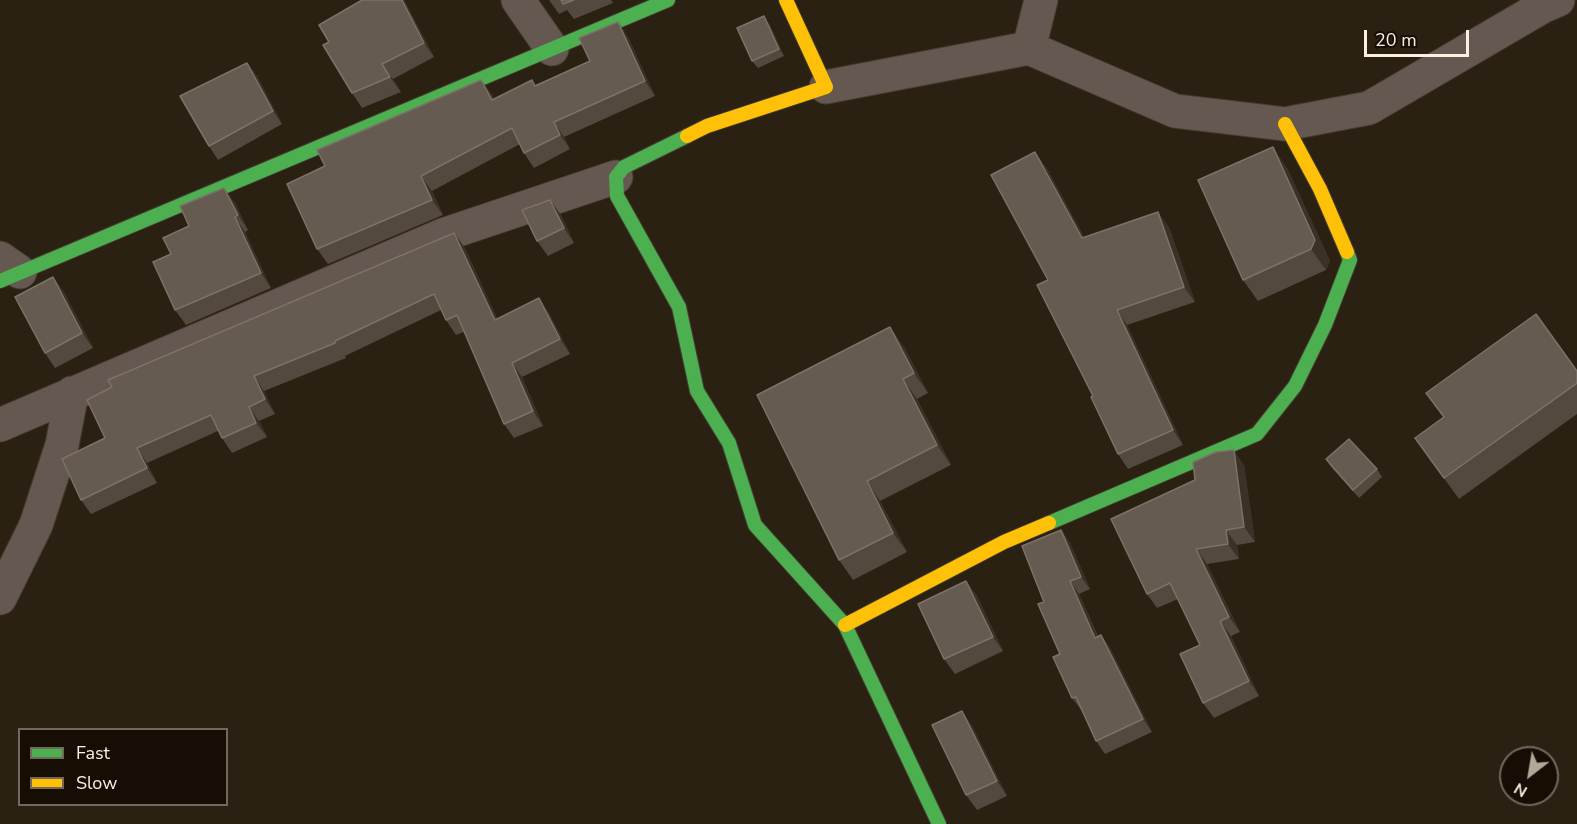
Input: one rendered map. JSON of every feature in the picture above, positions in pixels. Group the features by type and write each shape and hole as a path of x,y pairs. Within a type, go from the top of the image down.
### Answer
{"street":[{"path":"518,0 552,49"},
{"path":"7,271 668,0"},
{"path":"786,0 826,87"},
{"path":"1029,48 1041,0"},
{"path":"0,425 443,235 616,177 624,167 707,126 826,87 1029,48 1175,111 1285,124 1369,108 1542,7 1558,0"},
{"path":"845,625 1004,542 1257,434 1295,386 1325,325 1350,260 1320,189 1285,124"},
{"path":"616,177 617,196 680,307 697,391 729,443 755,525 845,625 939,824"},
{"path":"0,598 36,525 62,445 72,393"}],"building":[{"path":"362,0 402,0 424,43 382,64 390,77 352,93 323,45 329,42 319,25"},
{"path":"561,0 574,0 563,4"},
{"path":"764,16 779,49 752,61 737,28"},
{"path":"618,22 645,81 554,122 560,135 524,153 512,128 421,176 432,200 317,249 287,184 325,166 317,150 481,80 492,100 532,80 535,86 590,61 579,38"},
{"path":"247,63 273,111 209,146 180,96"},
{"path":"1273,147 1315,240 1311,249 1243,280 1198,180"},
{"path":"1035,152 1082,238 1158,212 1184,287 1117,310 1173,430 1118,454 1091,397 1093,396 1037,285 1048,280 991,175"},
{"path":"224,188 238,215 235,217 261,273 175,310 153,262 171,254 163,238 189,226 180,206"},
{"path":"550,200 564,228 537,241 522,210"},
{"path":"454,233 495,320 539,298 560,339 512,363 533,411 504,424 457,315 446,320 434,294 335,343 254,376 265,399 249,407 256,423 222,438 211,415 137,448 147,468 81,500 62,459 105,438 87,400 112,387 108,380"},
{"path":"53,277 82,333 45,353 15,297"},
{"path":"1536,314 1577,371 1577,383 1444,478 1415,438 1444,417 1426,393"},
{"path":"890,327 914,373 903,379 937,445 867,481 893,533 839,560 757,395"},
{"path":"1349,439 1377,469 1353,490 1326,459"},
{"path":"1234,450 1244,527 1226,530 1228,544 1196,549 1229,617 1220,621 1249,681 1203,703 1180,654 1200,645 1170,583 1147,594 1111,519 1195,480 1193,462 1216,452"},
{"path":"1061,530 1081,577 1070,581 1095,638 1101,635 1143,719 1096,741 1076,697 1072,698 1053,657 1060,654 1038,604 1044,602 1022,546"},
{"path":"966,581 993,637 944,659 918,604"},
{"path":"962,711 997,781 966,795 932,725"}],"traffic: fast":[{"path":"0,281 668,0"},
{"path":"687,136 624,167 616,177 617,196 679,307 697,391 729,443 755,525 845,625 939,824"},
{"path":"1049,523 1257,434 1295,386 1325,325 1350,260 1347,252"}],"traffic: slow":[{"path":"687,136 707,126 826,87 786,0"},
{"path":"1285,124 1320,189 1347,252"},
{"path":"845,625 1004,542 1049,523"}]}
